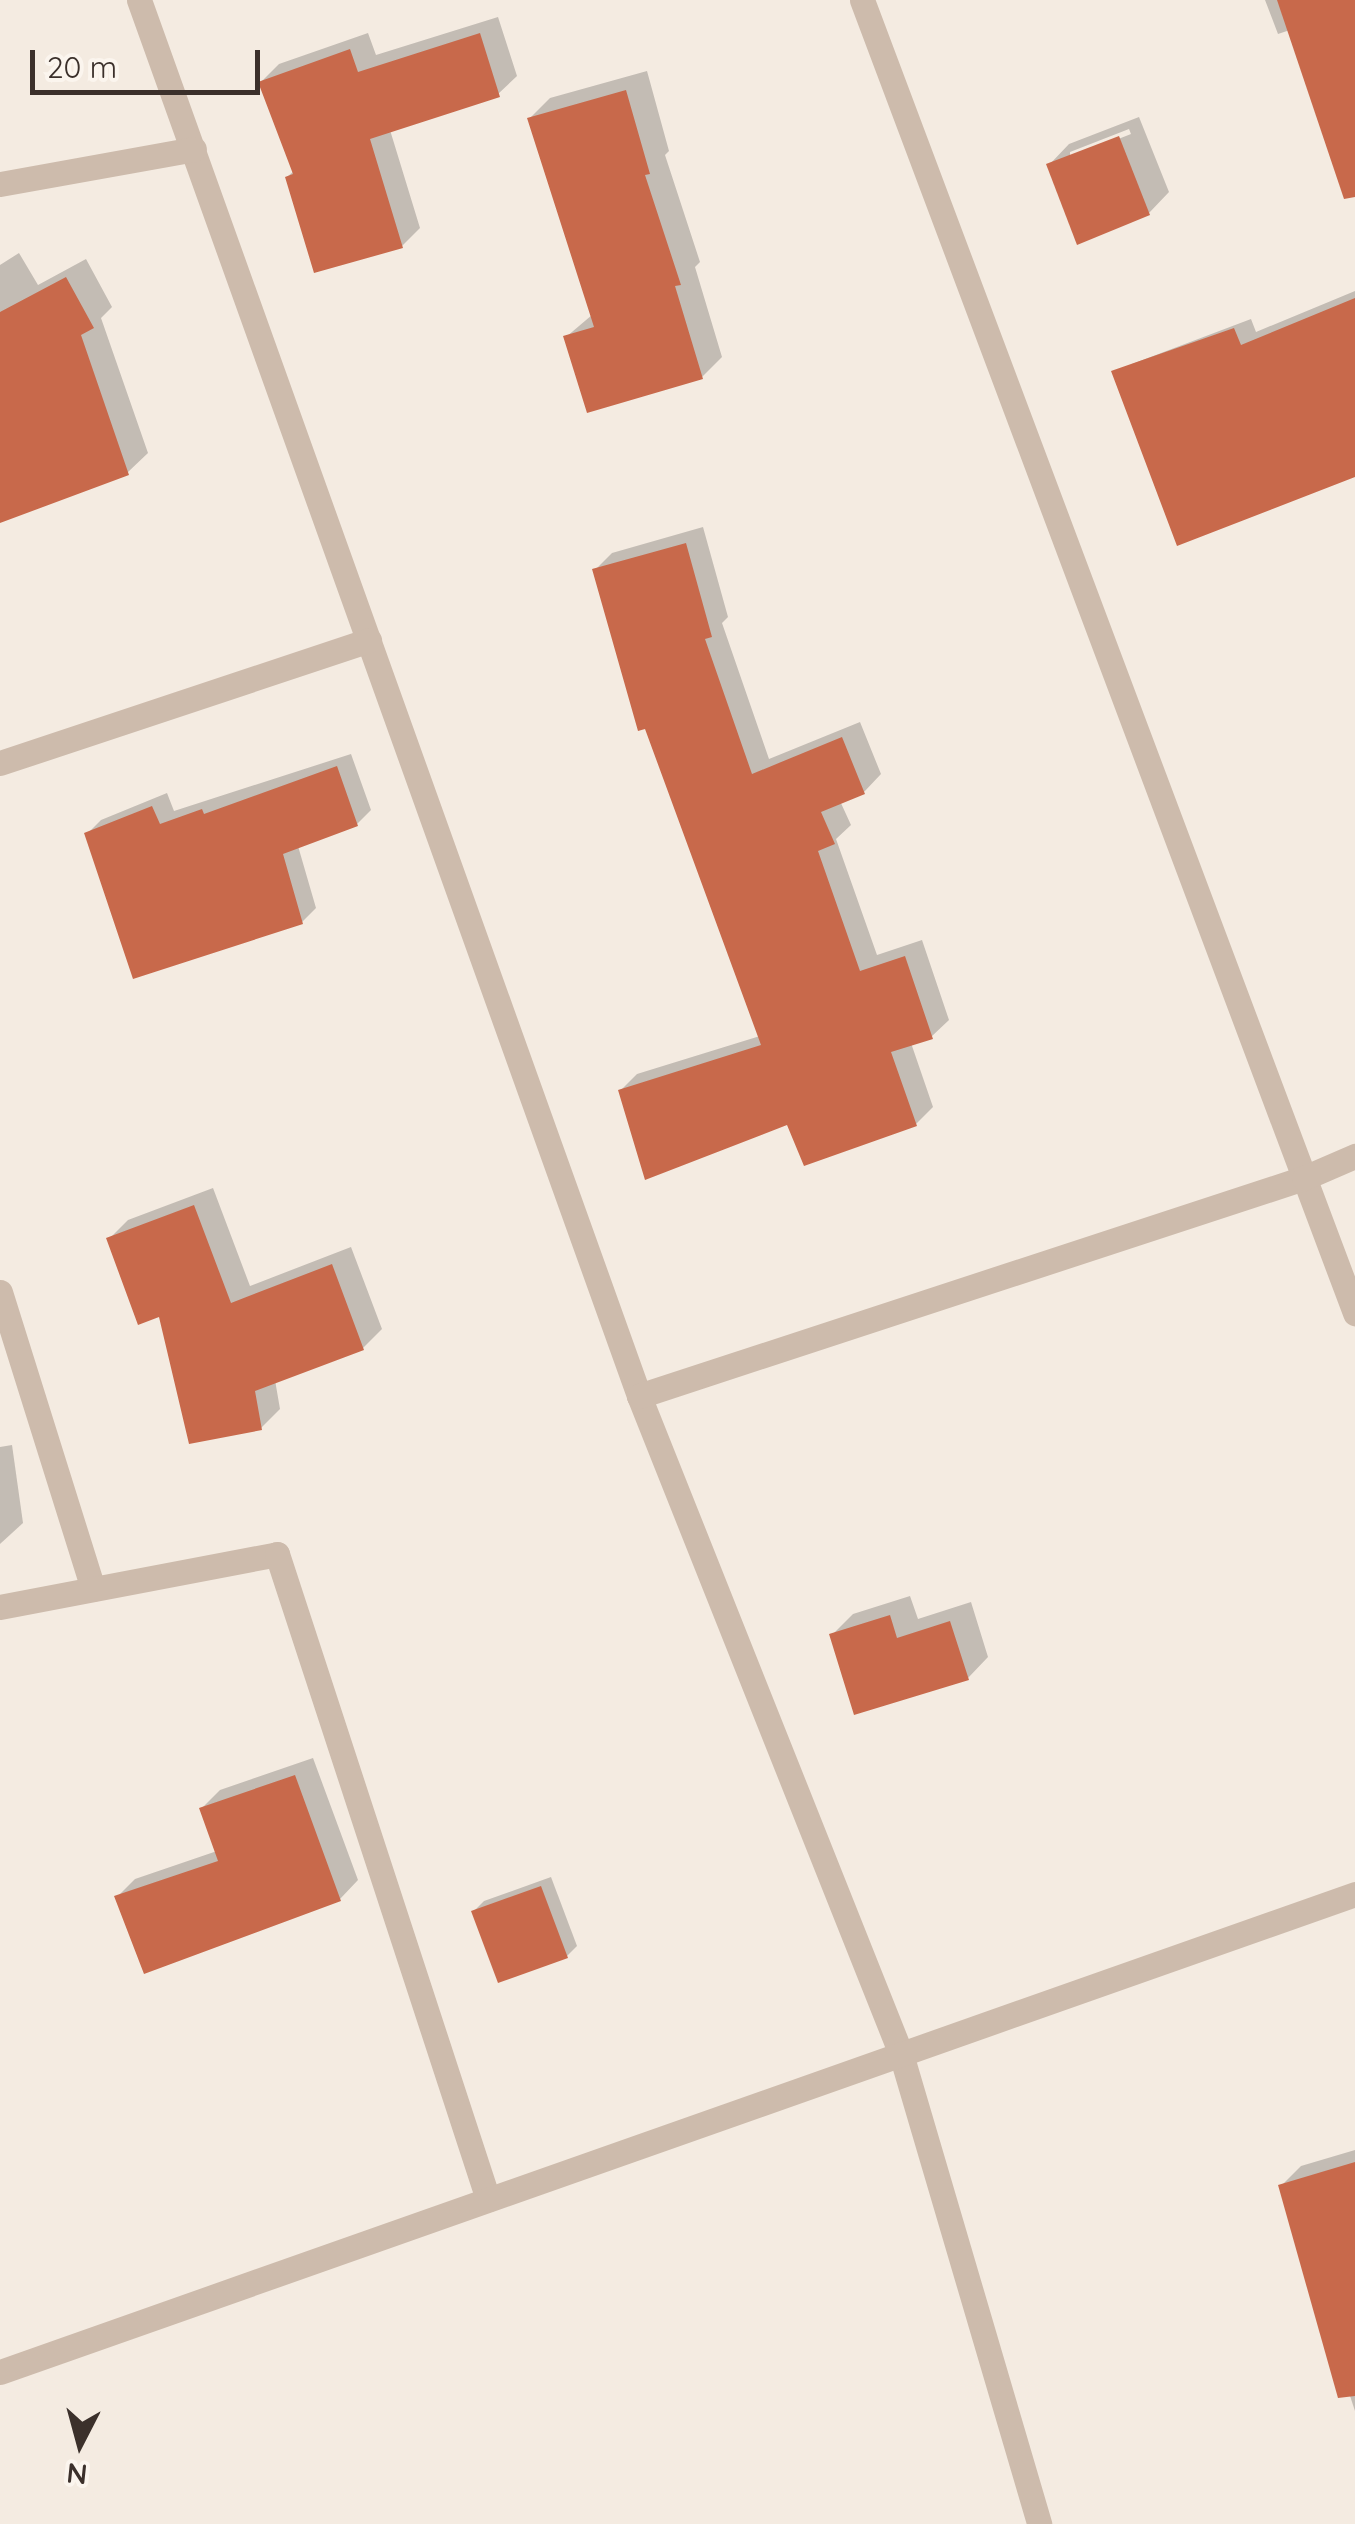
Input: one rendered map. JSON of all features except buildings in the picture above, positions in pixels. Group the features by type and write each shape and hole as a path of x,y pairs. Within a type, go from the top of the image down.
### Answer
{"street":[{"path":"139,0 638,1396 901,2054 1039,2524"},
{"path":"862,0 1355,1313"},
{"path":"0,184 194,149"},
{"path":"0,763 369,640"},
{"path":"638,1396 1304,1178 1355,1156"},
{"path":"0,1292 92,1589"},
{"path":"0,1607 277,1554 488,2200"},
{"path":"0,2372 1355,1894"}]}
